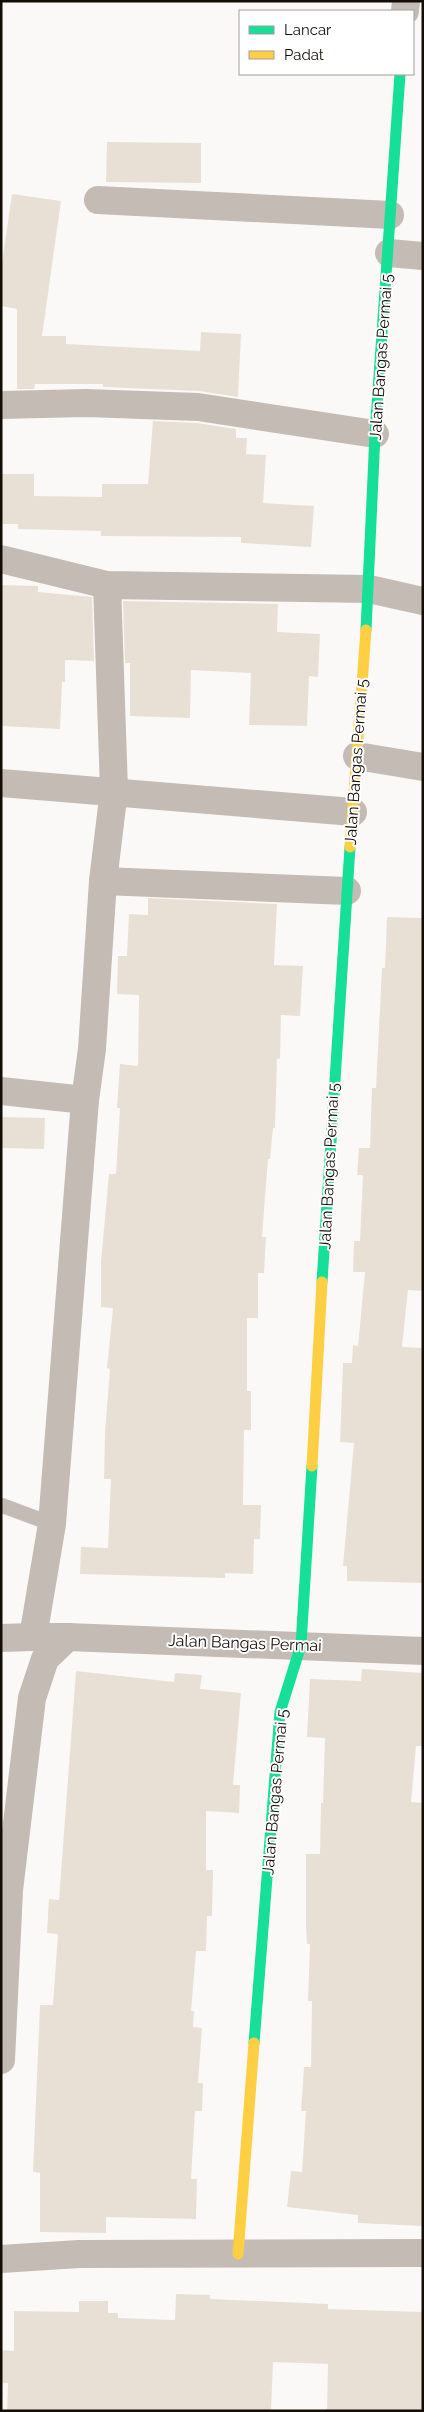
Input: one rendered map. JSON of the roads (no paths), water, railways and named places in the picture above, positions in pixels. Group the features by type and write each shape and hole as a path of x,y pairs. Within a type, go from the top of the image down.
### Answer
{"street":[{"name":"Jalan Bangas Permai 5","path":"238,2254 280,1712 301,1645 347,891 369,588 375,434 400,75"},
{"path":"98,200 390,215"},
{"path":"389,253 423,256"},
{"path":"1,405 86,402 198,407 375,434"},
{"path":"1,559 107,585 369,588 423,601"},
{"path":"33,1637 52,1524 85,1100 92,1049 103,881 114,790 107,585"},
{"path":"357,756 423,767"},
{"path":"1,783 114,790 353,812"},
{"path":"103,881 347,891"},
{"path":"1,1091 85,1100"},
{"path":"1,2060 8,1890 32,1698 45,1659 68,1636"},
{"name":"Jalan Bangas Permai","path":"1,1638 68,1636 423,1650"},
{"path":"1,2259 79,2254 423,2254"}],"lane":[{"path":"1,1505 52,1524"}]}
